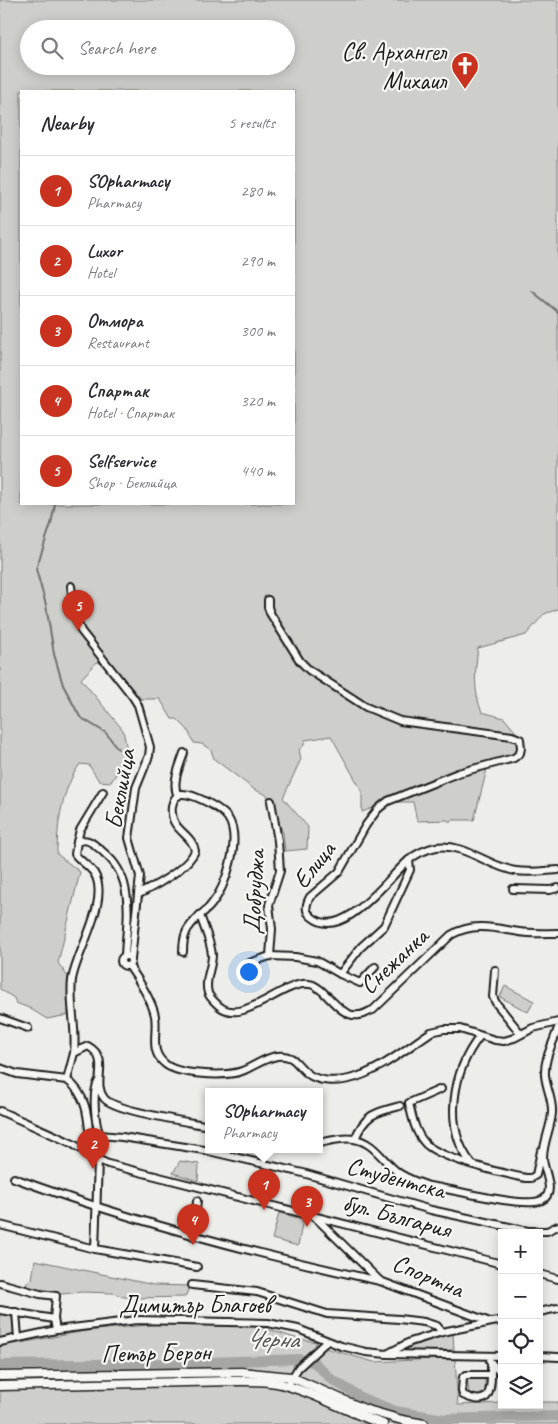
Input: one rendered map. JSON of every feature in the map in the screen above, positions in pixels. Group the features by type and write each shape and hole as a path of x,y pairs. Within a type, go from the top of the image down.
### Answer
{"main road":[{"name":"Петър Берон","path":"0,1376 246,1372 292,1377 364,1409 424,1424"},
{"name":"Петър Берон","path":"0,1386 234,1381 269,1382 288,1385 383,1424"}],"street":[{"name":"Беклийца","path":"71,586 75,616 81,631 138,705 150,747 149,756 136,788 129,838 140,869 139,894 128,960"},
{"name":"Елица","path":"268,600 270,613 300,661 309,670 358,703 386,717 400,721 504,735 520,739 520,753 514,758 439,780 398,795 382,804 366,825 339,872 310,897 306,910 312,918 323,923 333,923 345,918 366,903 409,860 424,851 444,846 456,847 516,871 558,870"},
{"path":"178,796 175,784 184,753"},
{"path":"69,1081 76,1040 72,982 90,931 98,889 94,873 75,854 76,842 80,830 103,792"},
{"path":"139,894 180,868 189,861 195,851 192,841 173,822 174,799 178,796 186,795 208,802 221,810 232,826 233,847 231,861 220,890 211,905 188,927 183,952"},
{"name":"Добруджа","path":"270,956 272,929 269,905 280,871 278,842 271,801"},
{"path":"76,842 88,840 116,864 120,872 129,912 128,960 155,1016 155,1047 159,1058 167,1066 187,1072 234,1073 276,1056 296,1061 307,1073 316,1078 328,1080 346,1079 362,1076 431,1032 444,1029 460,1029 504,1041 533,1028 558,1022"},
{"path":"340,974 360,947 384,926 410,870 409,860"},
{"path":"512,889 550,890 558,888"},
{"name":"Снежанка","path":"200,915 212,957 207,979 208,992 212,1000 220,1007 230,1010 244,1010 275,994 307,983 318,988 343,1010 359,1016 373,1010 451,935 458,931 473,927 495,926 520,932 558,933"},
{"name":"Добруджа","path":"242,968 252,962 270,956 294,957 317,961 360,983 375,967"},
{"path":"495,970 493,997 521,1034"},
{"path":"0,1018 28,1028"},
{"path":"323,1142 348,1138 355,1139 376,1150 395,1171 429,1186 512,1202 543,1200 548,1195 550,1188 543,1159 552,1113 545,1076 546,1065 558,1028"},
{"path":"472,1164 462,1148 454,1117 455,1092 458,1078 472,1046 480,1036"},
{"path":"74,1053 88,1046 100,1058 101,1073 98,1082 103,1097 112,1104 167,1119 205,1125"},
{"path":"0,1068 17,1074 69,1081 80,1092 86,1105 91,1153"},
{"name":"Студентска","path":"98,1082 95,1090 96,1116 100,1135 205,1150"},
{"path":"441,1089 408,1103 423,1142 448,1157 520,1177 531,1178 536,1175 540,1153 545,1143"},
{"path":"355,1139 369,1116 400,1106"},
{"path":"0,1111 69,1142 91,1153 98,1160 95,1249"},
{"name":"Студентска","path":"217,1153 303,1173 432,1210 528,1231 547,1231 558,1226"},
{"name":"бул. България","path":"98,1160 498,1263"},
{"path":"14,1178 193,1236 380,1281"},
{"path":"193,1236 197,1201"},
{"name":"Спортна","path":"313,1215 380,1281 490,1322"},
{"path":"0,1225 95,1249 197,1267"},
{"path":"543,1275 558,1279"},
{"path":"0,1283 40,1294 56,1296 54,1319 56,1330"},
{"path":"192,1285 257,1292 327,1314 424,1322 437,1326 442,1332"},
{"path":"543,1311 558,1308"},
{"path":"0,1310 54,1319"},
{"path":"16,1312 18,1338"},
{"name":"Димитър Благоев","path":"0,1342 56,1330 137,1320 258,1323 285,1325 341,1346 366,1352 498,1356"},
{"path":"387,1354 410,1342 442,1332 498,1321"},
{"path":"288,1385 298,1368 327,1341"},
{"path":"488,1356 491,1374 490,1394 487,1397 477,1398 463,1394 462,1382 466,1375 491,1374"},
{"path":"543,1356 558,1357"},
{"path":"490,1363 498,1371"}],"shaded area":[{"path":"0,0 558,0 558,609 544,614 526,635 478,648 476,672 477,697 482,712 504,718 525,743 514,763 487,769 474,820 451,820 450,823 448,820 417,821 413,802 389,802 362,812 362,791 331,736 305,740 304,745 299,750 301,759 283,798 308,827 307,849 285,851 283,833 267,795 255,790 214,759 211,750 202,744 194,743 187,729 177,719 172,719 160,699 141,699 116,672 97,662 81,679 123,730 128,755 111,782 99,781 89,765 80,764 69,784 62,807 57,854 80,872 58,963 68,977 70,1010 68,1015 47,1019 29,1008 16,1003 14,998 0,989"},
{"path":"505,986 534,1001 528,1012 500,997"},
{"path":"180,1161 199,1164 198,1181 173,1173"},
{"path":"279,1213 303,1219 298,1246 272,1239"},
{"path":"35,1260 154,1285 190,1286 185,1297 138,1298 124,1297 113,1293 82,1292 51,1295 28,1291 26,1284 32,1279"},
{"path":"0,1314 12,1316 15,1344 85,1331 159,1324 261,1327 299,1339 317,1342 315,1345 374,1362 455,1358 458,1405 498,1403 498,1409 543,1409 543,1402 558,1402 558,1424 0,1424"},
{"path":"453,1333 454,1350 408,1351 407,1348"},
{"path":"467,1378 485,1379 485,1392 476,1396 469,1393"}],"waterway":[{"path":"532,291 558,312"},
{"path":"55,505 51,524 36,569 46,605 54,654 63,685 80,717 106,733 118,749"},
{"name":"Черна","path":"0,1365 301,1359 315,1363 331,1379 362,1398 395,1411 444,1419 558,1416"}],"place":[{"name":"Св. Архангел Михаил","path":"465,90"},
{"name":"Selfservice","path":"78,631"},
{"name":"Luxor","path":"93,1169"},
{"name":"SOpharmacy","path":"264,1210"},
{"name":"Отмора","path":"307,1227"},
{"name":"Спартак","path":"193,1245"}]}
